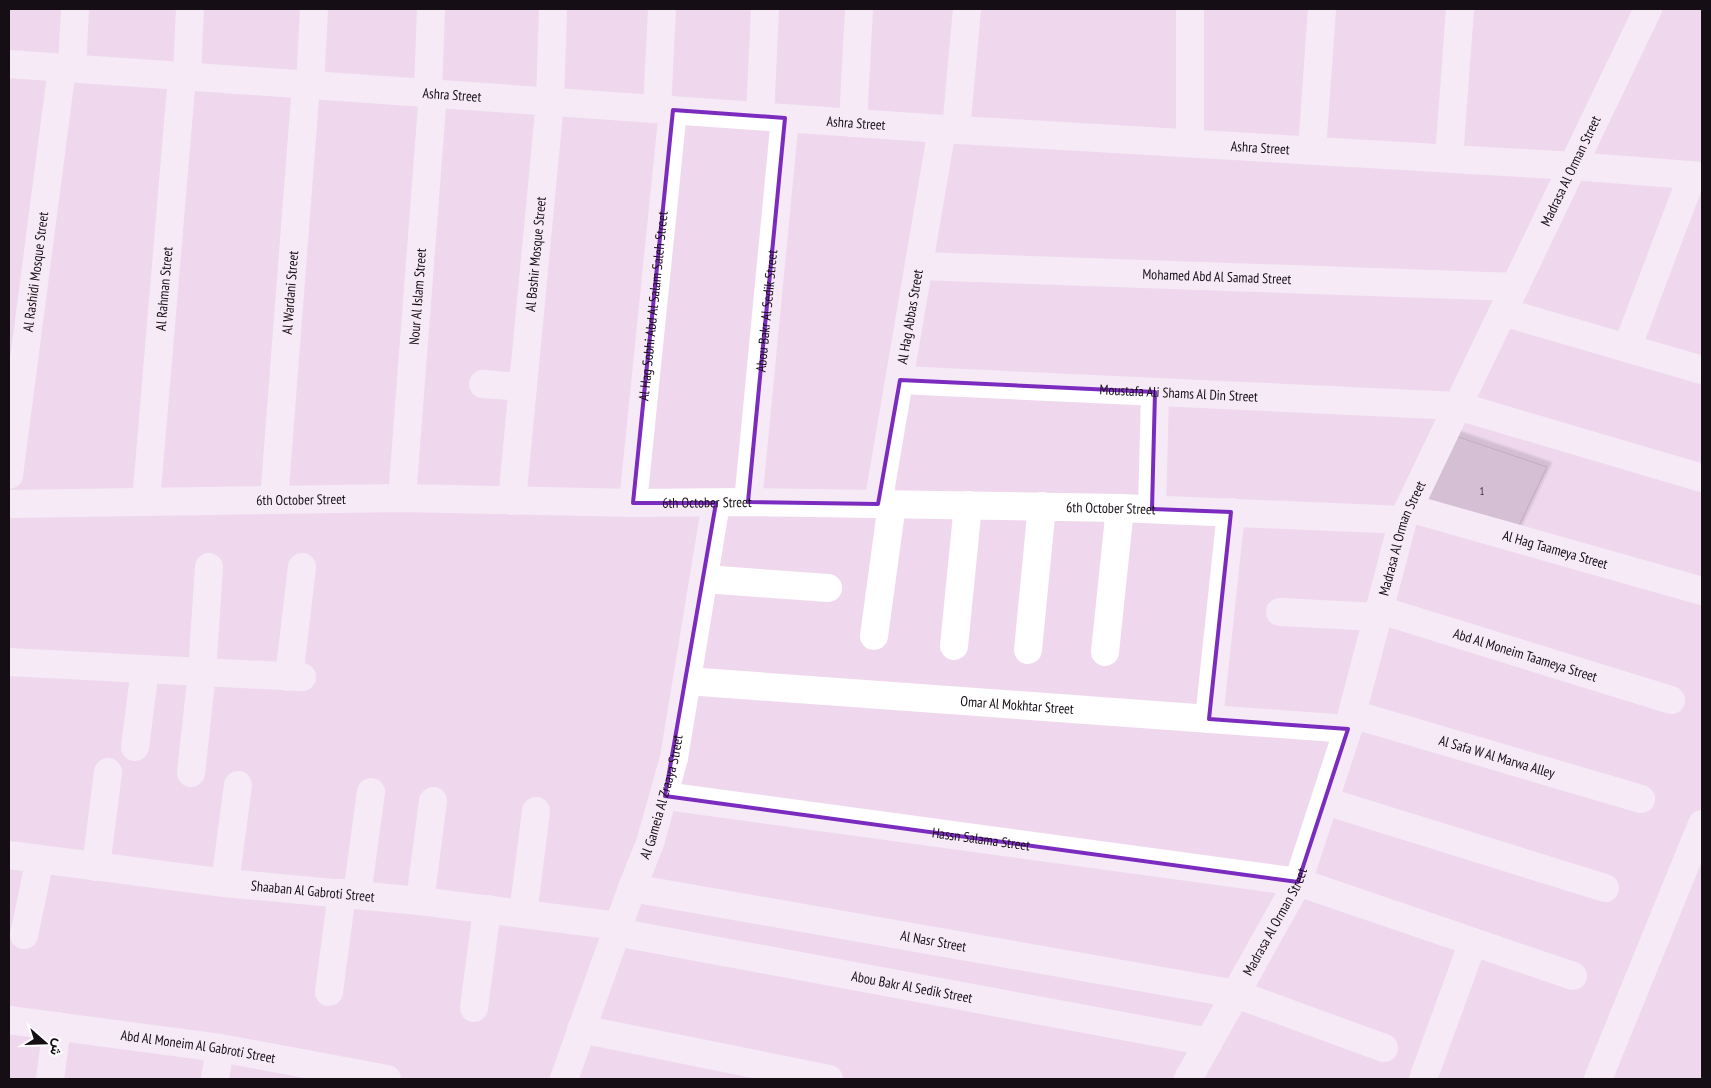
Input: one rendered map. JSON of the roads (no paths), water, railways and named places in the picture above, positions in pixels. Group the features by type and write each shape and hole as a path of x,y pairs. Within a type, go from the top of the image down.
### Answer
{"street":[{"name":"Al Rashidi Mosque Street","path":"9,475 75,9"},
{"name":"Al Rahman Street","path":"146,502 190,9"},
{"name":"Al Wardani Street","path":"274,500 314,9"},
{"name":"Nour Al Islam Street","path":"402,498 430,93 431,9"},
{"name":"Al Bashir Mosque Street","path":"512,500 550,102 553,9"},
{"name":"Al Hag Sobhi Abd Al Salam Saleh Street","path":"633,503 665,110 662,9"},
{"name":"Abou Bakr Al Sedik Street","path":"748,502 772,117 765,9"},
{"path":"853,123 859,9"},
{"name":"Al Hag Abbas Street","path":"874,636 885,504 900,380 919,266 949,130 967,9"},
{"path":"1190,9 1190,143"},
{"path":"1312,150 1322,9"},
{"path":"1449,158 1460,9"},
{"name":"Madrasa Al Orman Street","path":"1188,1079 1298,882 1350,722 1406,514 1648,9"},
{"name":"Ashra Street","path":"9,64 949,130 1449,158 1697,176"},
{"path":"1627,348 1697,176"},
{"name":"Mohamed Abd Al Samad Street","path":"919,266 1515,286"},
{"path":"1503,312 1702,370"},
{"name":"Moustafa Ali Shams Al Din Street","path":"900,380 1458,406 1702,478"},
{"path":"483,384 523,387"},
{"path":"1152,509 1155,392"},
{"name":"6th October Street","path":"9,504 402,498 633,503 748,502 1042,506 1231,512 1406,514"},
{"name":"Al Gameia Al Zraaya Street","path":"564,1079 632,888 650,843 665,796 674,758 716,503"},
{"path":"954,646 968,505"},
{"path":"1028,650 1042,506"},
{"path":"1105,652 1120,508"},
{"path":"1209,719 1231,512"},
{"name":"Al Hag Taameya Street","path":"1406,514 1702,591"},
{"path":"191,773 202,672 209,567"},
{"path":"9,662 296,677 302,567"},
{"path":"704,579 828,588"},
{"name":"Abd Al Moneim Taameya Street","path":"1280,612 1379,613 1671,700"},
{"path":"135,747 145,669"},
{"name":"Omar Al Mokhtar Street","path":"687,681 1209,719 1350,722"},
{"name":"Al Safa W Al Marwa Alley","path":"1350,722 1641,799"},
{"path":"96,867 108,772"},
{"path":"225,882 238,785"},
{"path":"329,992 371,792"},
{"name":"Hassn Salama Street","path":"665,796 1298,882 1573,976"},
{"path":"420,901 433,801"},
{"path":"1325,801 1605,888"},
{"path":"523,914 536,811"},
{"path":"1598,1079 1702,824"},
{"name":"Shaaban Al Gabroti Street","path":"9,855 225,882 487,909 618,929"},
{"path":"24,935 40,859"},
{"name":"Al Nasr Street","path":"632,888 1236,994 1384,1048"},
{"path":"474,1008 487,909"},
{"name":"Abou Bakr Al Sedik Street","path":"618,929 1209,1042"},
{"path":"1423,1079 1473,942"},
{"name":"Abd Al Moneim Al Gabroti Street","path":"9,1020 220,1048 388,1079"},
{"path":"50,1079 57,1026"},
{"path":"582,1029 775,1074 829,1079"},
{"path":"214,1079 220,1048"}]}
